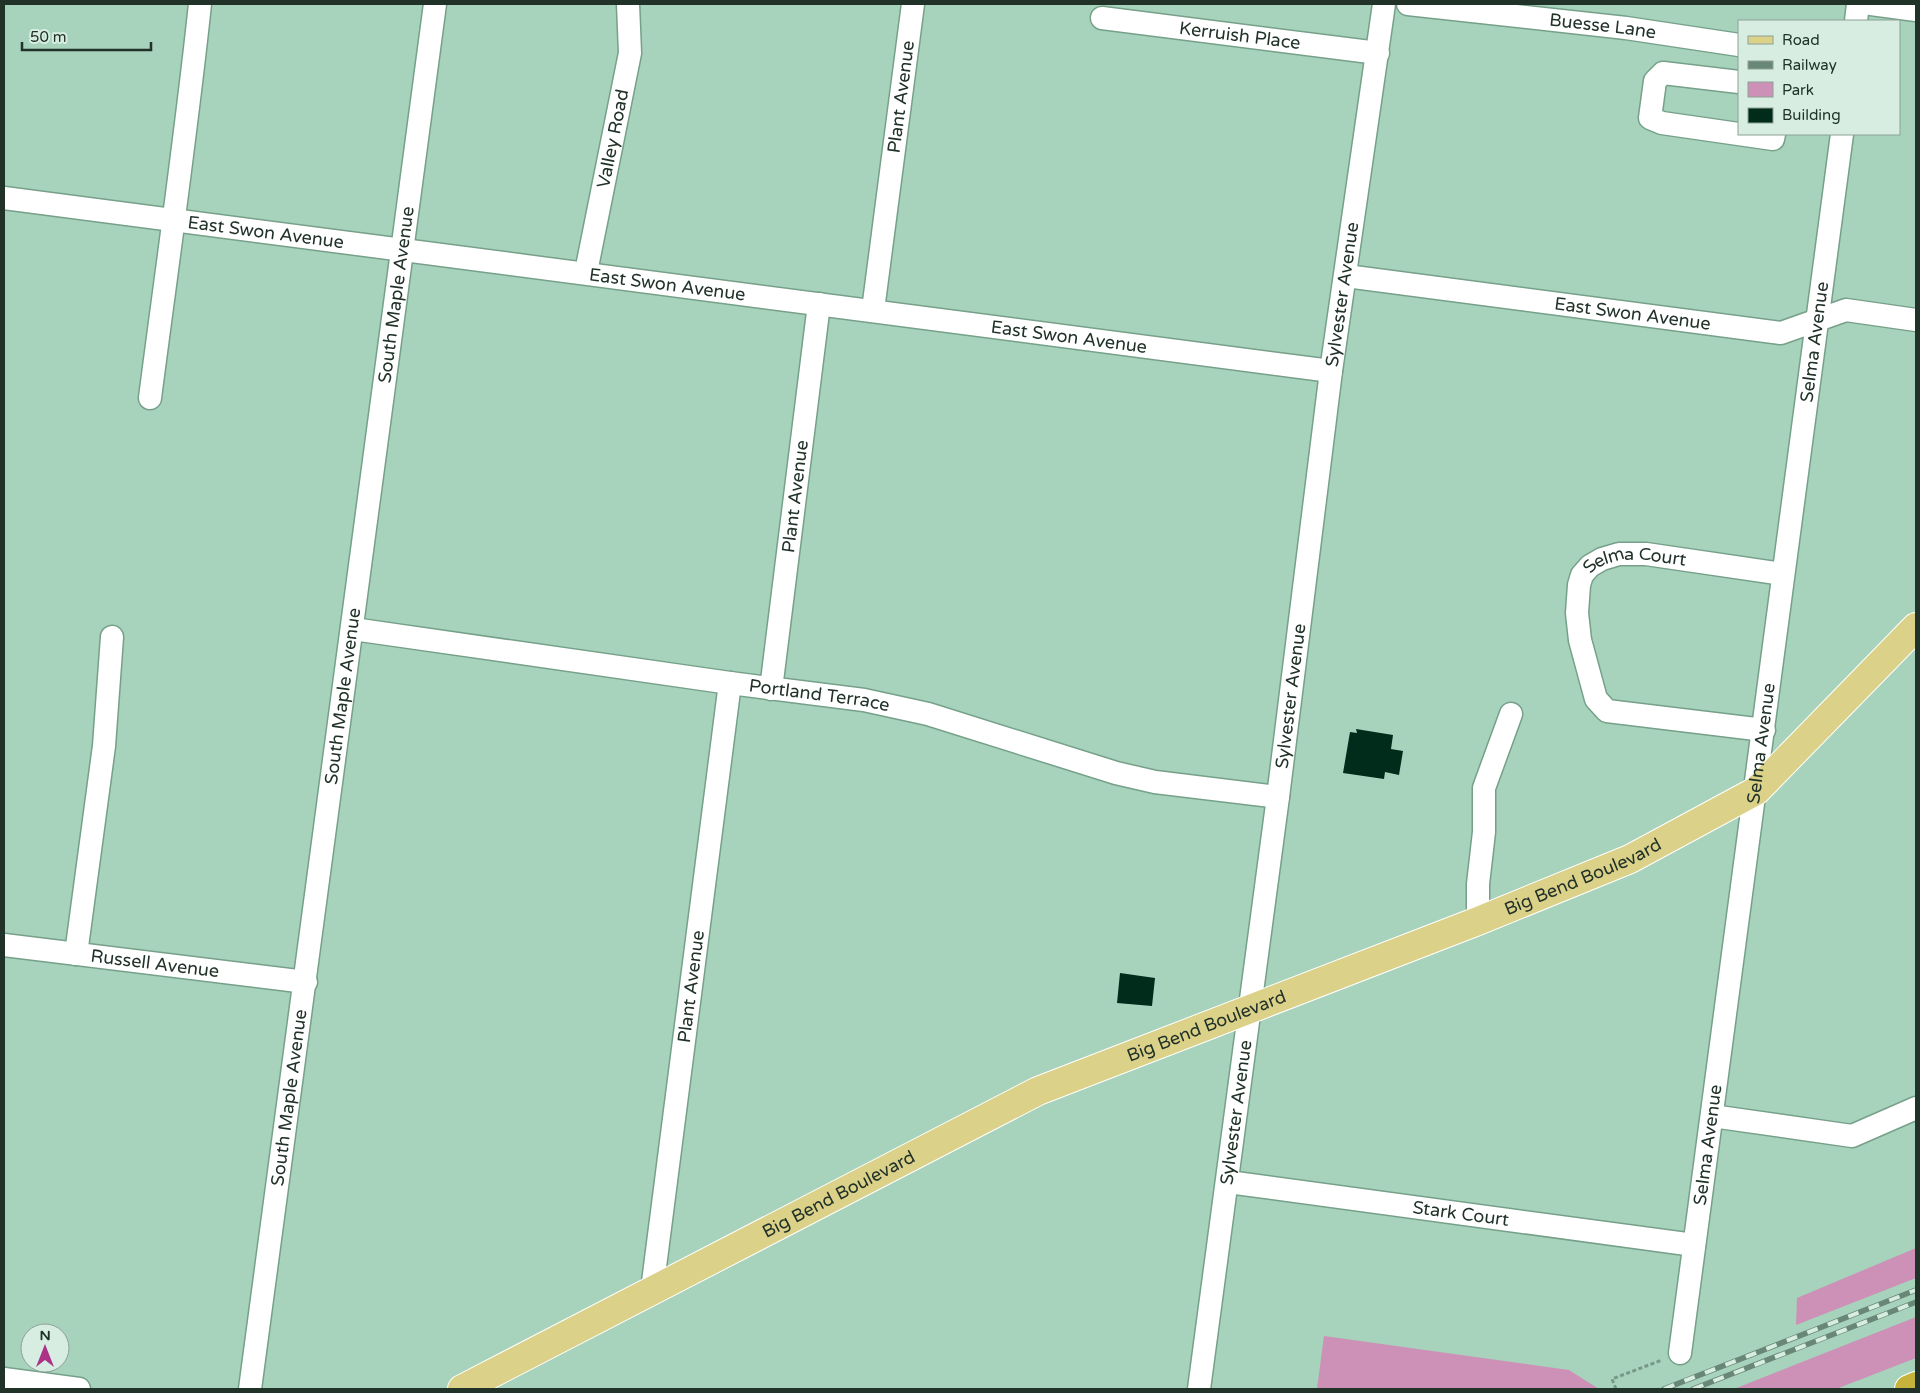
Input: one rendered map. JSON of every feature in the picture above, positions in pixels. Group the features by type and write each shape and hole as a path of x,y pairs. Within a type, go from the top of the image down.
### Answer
{"highway":[{"path":"1909,1389 1916,1386"}],"main road":[{"name":"Big Bend Boulevard","path":"462,1389 1038,1090 1478,921 1630,859 1756,791 1916,627"}],"street":[{"path":"150,398 173,220 183,160 200,4"},
{"name":"South Maple Avenue","path":"250,1389 306,982 401,249 435,4"},
{"name":"Valley Road","path":"586,272 630,53 628,4"},
{"name":"Plant Avenue","path":"873,310 913,4"},
{"name":"Sylvester Avenue","path":"1199,1389 1278,797 1331,371 1384,4"},
{"name":"Buesse Lane","path":"1408,4 1626,28 1738,45"},
{"path":"1856,20 1858,4"},
{"path":"1872,4 1916,10"},
{"name":"Kerruish Place","path":"1102,18 1378,53"},
{"path":"1738,82 1663,73 1654,81 1650,118 1662,123 1738,134"},
{"path":"1745,135 1773,139 1774,135"},
{"name":"Selma Avenue","path":"1680,1353 1764,730 1782,574 1842,135"},
{"name":"East Swon Avenue","path":"4,198 586,272 1331,371"},
{"name":"East Swon Avenue","path":"1346,276 1781,333 1846,310 1916,320"},
{"name":"Plant Avenue","path":"771,689 819,304"},
{"name":"Selma Court","path":"1764,730 1607,711 1596,699 1580,640 1577,613 1578,591 1582,575 1590,566 1602,559 1619,554 1646,554 1782,574"},
{"name":"Portland Terrace","path":"353,629 771,689 864,700 928,714 1116,773 1155,782 1278,797"},
{"path":"76,954 104,746 112,637"},
{"name":"Plant Avenue","path":"652,1290 730,683"},
{"path":"1478,921 1478,884 1484,832 1484,788 1511,714"},
{"name":"Russell Avenue","path":"4,945 306,982"},
{"path":"1712,1116 1852,1136 1916,1108"},
{"name":"Stark Court","path":"1228,1182 1694,1245"},
{"path":"4,1379 79,1389"}],"path":[{"path":"1616,1389 1612,1379 1680,1353"}],"green space":[{"path":"1916,1248 1916,1278 1796,1325 1797,1298"},
{"path":"1916,1317 1916,1358 1836,1389 1734,1389"},
{"path":"1324,1336 1569,1370 1599,1389 1317,1389"}],"building":[{"path":"1356,729 1393,735 1391,749 1403,751 1399,775 1385,772 1384,779 1343,773 1350,732 1357,733"},
{"path":"1120,973 1155,978 1152,1006 1117,1003"}],"railway":[{"path":"1664,1389 1916,1290"},
{"path":"1693,1389 1916,1302"}]}
